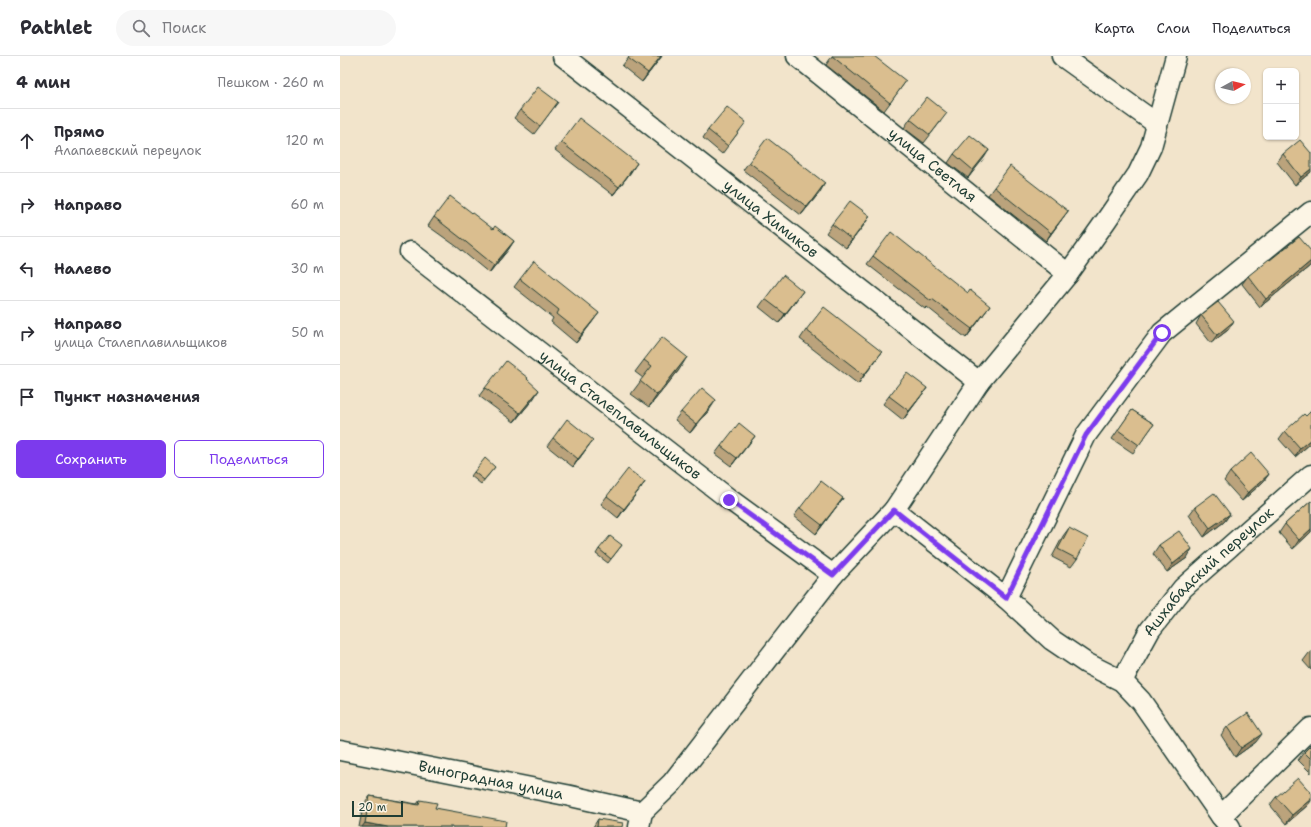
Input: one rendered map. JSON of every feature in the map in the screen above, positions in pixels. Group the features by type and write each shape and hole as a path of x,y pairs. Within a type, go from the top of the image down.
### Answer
{"street":[{"name":"улица Химиков","path":"563,56 979,382"},
{"name":"улица Светлая","path":"797,56 1068,274"},
{"path":"1062,56 1157,124"},
{"path":"1087,56 1109,90"},
{"path":"640,819 672,782 833,575 894,510 979,382 1068,274 1105,222 1138,174 1151,146 1176,56"},
{"path":"1006,598 1086,435 1162,333 1311,212"},
{"name":"улица Сталеплавильщиков","path":"410,252 729,500 833,575"},
{"name":"Ашхабадский переулок","path":"1122,681 1150,630 1183,588 1311,475"},
{"path":"894,510 1006,598 1052,640 1086,663 1122,681 1141,701 1226,822 1311,728"},
{"name":"Виноградная улица","path":"340,750 566,795 640,819"}],"building":[{"path":"630,56 661,56 648,73 628,58"},
{"path":"832,56 874,56 906,81 890,103"},
{"path":"538,87 558,102 540,126 520,110"},
{"path":"927,97 947,113 930,135 910,119"},
{"path":"727,107 746,122 728,146 708,130"},
{"path":"579,118 637,163 619,187 561,142"},
{"path":"970,135 989,150 973,170 954,154"},
{"path":"767,138 825,183 807,207 749,162"},
{"path":"1300,140 1311,153 1311,169 1301,177 1283,154"},
{"path":"1010,166 1068,211 1051,233 994,187"},
{"path":"450,196 493,229 495,226 514,241 494,265 434,217"},
{"path":"850,201 870,216 852,240 832,224"},
{"path":"891,232 968,293 970,290 990,306 972,329 932,299 931,301 873,256"},
{"path":"1299,237 1311,251 1311,261 1266,299 1248,276"},
{"path":"534,261 599,313 582,334 557,314 559,310 520,279"},
{"path":"783,275 803,291 785,314 765,299"},
{"path":"1218,302 1234,321 1217,335 1201,315"},
{"path":"824,307 882,352 864,375 806,330"},
{"path":"662,337 687,357 657,395 640,381 652,366 644,360"},
{"path":"506,361 528,378 527,379 539,390 520,413 485,388"},
{"path":"907,373 927,388 909,411 889,396"},
{"path":"702,388 716,400 696,424 681,412"},
{"path":"1132,410 1154,424 1139,445 1118,430"},
{"path":"1311,411 1311,439 1300,448 1285,431 1304,414 1306,416"},
{"path":"567,419 593,440 578,459 553,438"},
{"path":"739,423 755,436 737,458 721,446"},
{"path":"1251,453 1269,474 1248,493 1230,472"},
{"path":"485,458 495,467 484,480 474,472"},
{"path":"628,469 645,482 624,509 607,496"},
{"path":"821,481 843,498 822,525 800,508"},
{"path":"1214,493 1230,514 1210,528 1195,507"},
{"path":"1311,501 1311,529 1299,540 1285,524"},
{"path":"1069,528 1088,538 1077,559 1058,549"},
{"path":"1179,531 1192,549 1173,564 1159,545"},
{"path":"610,536 622,545 611,559 599,549"},
{"path":"1248,713 1262,734 1241,748 1227,727"},
{"path":"1311,745 1311,759 1304,752"},
{"path":"1298,778 1311,793 1311,799 1292,815 1276,797"},
{"path":"370,796 419,805 420,800 437,803 435,808 506,821 505,827 388,827 365,823"},
{"path":"598,819 623,823 622,827 597,827"}],"route":[{"path":"729,500 833,575 894,510 1006,598 1086,435 1162,333"}]}
